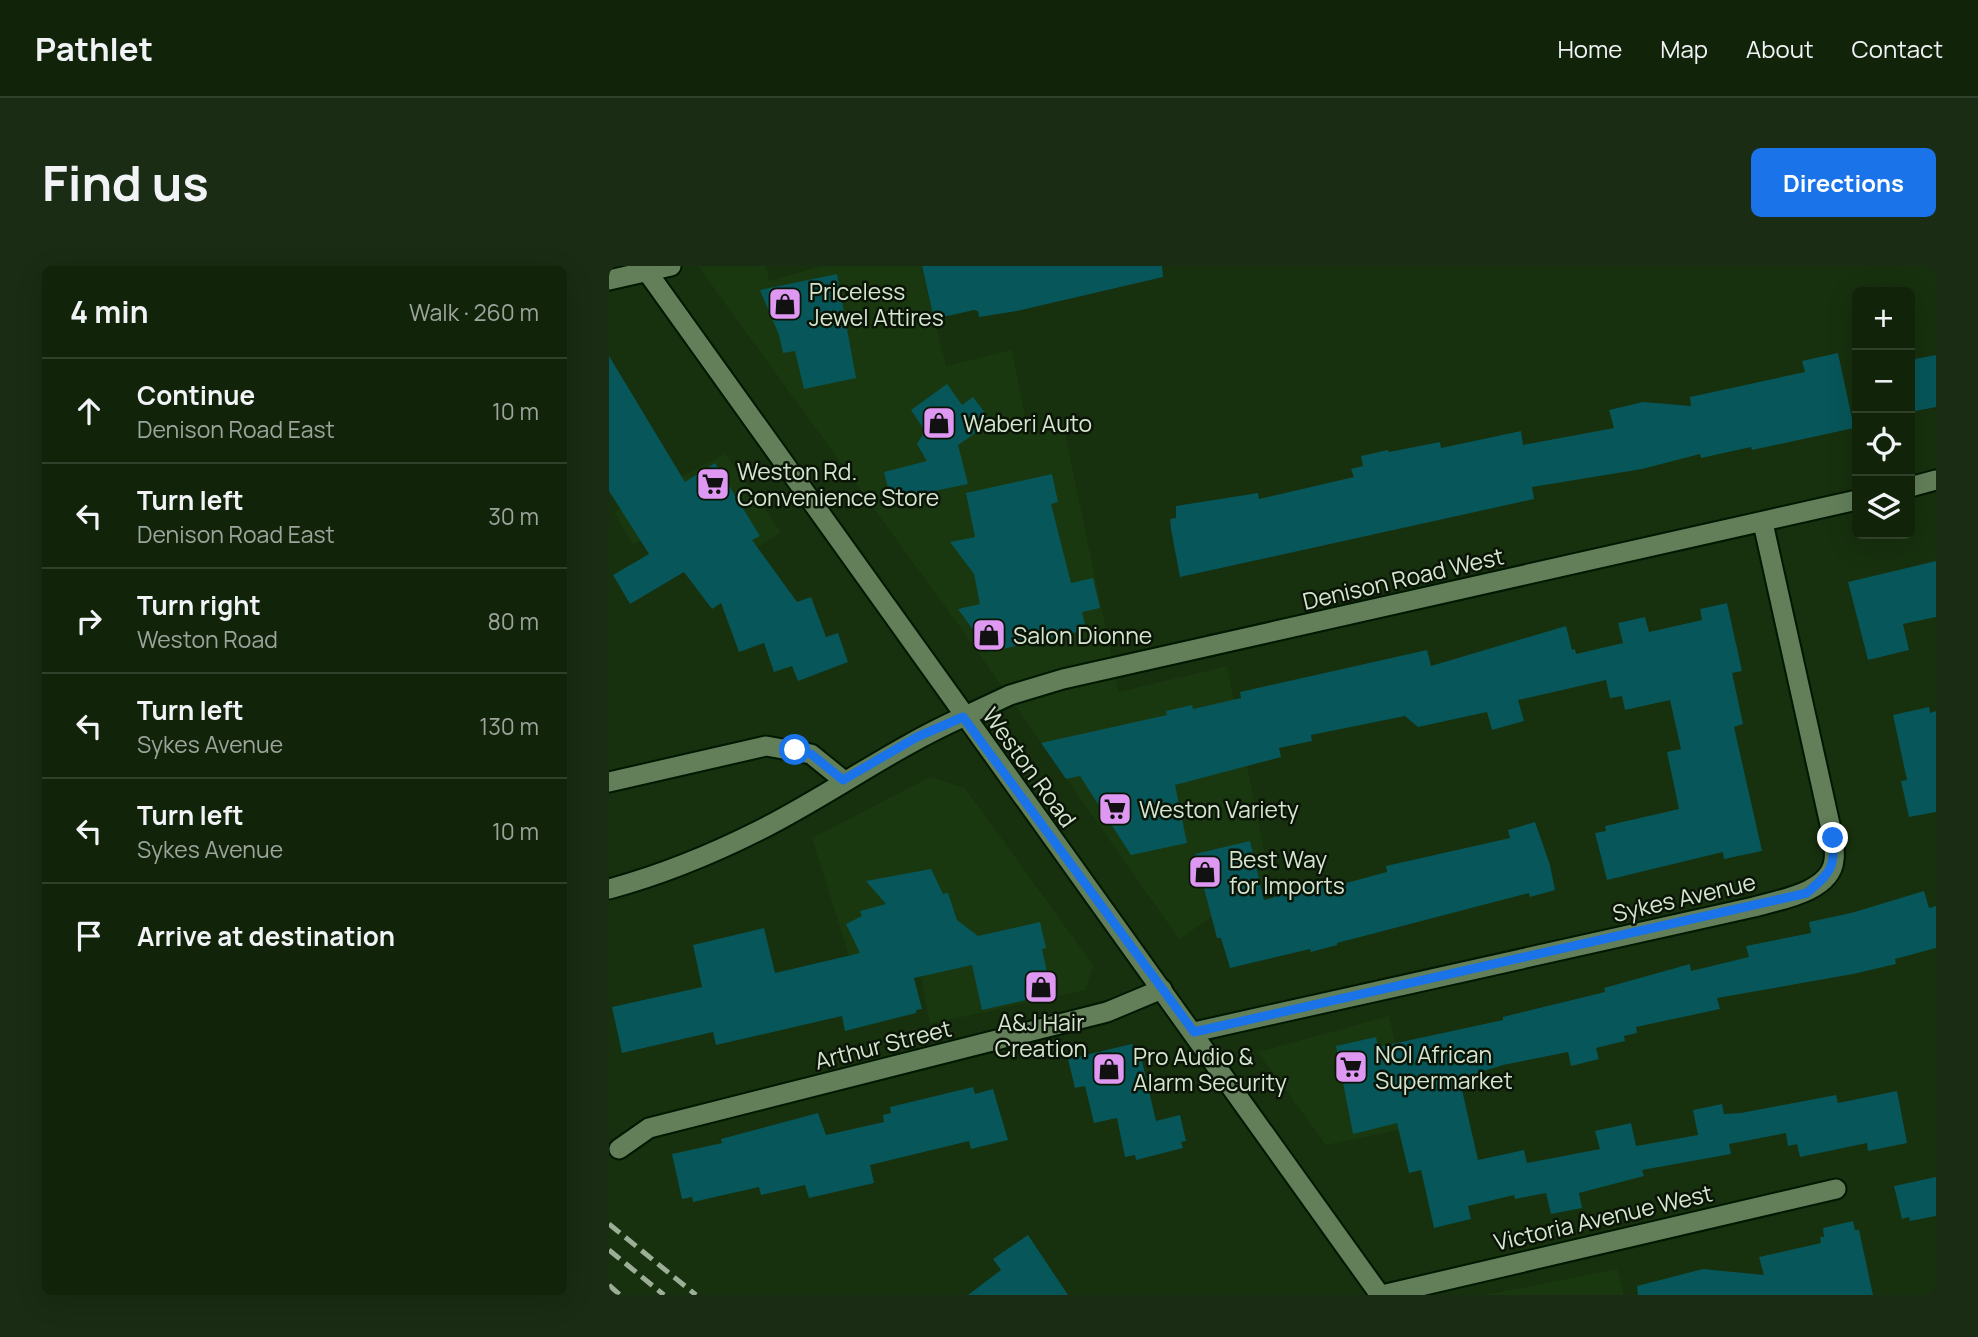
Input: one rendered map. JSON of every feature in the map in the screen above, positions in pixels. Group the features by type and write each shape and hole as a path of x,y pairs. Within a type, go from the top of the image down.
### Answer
{"street":[{"path":"609,280 645,269 671,266"},
{"name":"Weston Road","path":"645,269 963,717 1194,1032 1381,1295"},
{"path":"1915,486 1936,480"},
{"name":"Denison Road West","path":"609,889 661,874 759,830 917,737 1010,695 1063,679 1852,501"},
{"name":"Sykes Avenue","path":"1194,1032 1807,893 1829,873 1835,862 1833,838 1763,523"},
{"path":"609,782 766,746 811,754 843,780"},
{"name":"Arthur Street","path":"619,1149 649,1128 1107,1012 1162,989"},
{"name":"Victoria Avenue West","path":"1381,1295 1836,1189"}],"shaded area":[{"path":"698,266 766,266 769,281 822,266 921,266 946,366 1012,350 1028,432 1063,424 1119,692 1227,666 1270,879 1179,939 970,641"},
{"path":"725,454 781,532 699,586 665,531 633,544 614,512"},
{"path":"930,777 965,788 1093,965 1086,990 930,1024 919,967 850,959 812,838"},
{"path":"1389,1016 1413,1127 1326,1145 1258,1052"},
{"path":"1617,1269 1624,1295 1486,1295"}],"building":[{"path":"922,266 1162,266 1163,277 1017,311 979,317 978,311 974,310 934,319"},
{"path":"837,274 856,378 804,389 795,351 783,353 779,335 760,290"},
{"path":"1838,353 1852,428 1752,450 1751,447 1701,458 1700,454 1642,469 1532,487 1534,499 1180,577 1170,519 1176,518 1176,506 1258,493 1259,499 1354,477 1351,469 1363,466 1361,456 1388,450 1389,452 1440,442 1441,448 1521,431 1523,445 1614,428 1609,410 1643,402 1691,406 1690,397 1805,372 1802,361"},
{"path":"1936,355 1936,407 1915,411 1915,359"},
{"path":"609,356 685,482 715,463 760,536 752,540 797,602 811,597 826,637 838,633 848,662 798,681 792,666 774,672 764,643 739,652 721,603 712,609 684,572 630,604 613,575 649,554 609,491"},
{"path":"947,384 962,405 973,397 989,418 978,426 981,429 958,445 968,484 891,500 884,472 927,461 917,444 925,431 911,410"},
{"path":"1052,474 1058,502 1051,504 1071,583 1093,578 1100,608 1082,612 1086,630 989,652 958,609 980,604 974,574 950,542 975,537 966,493"},
{"path":"1936,561 1936,617 1903,624 1909,650 1868,660 1848,582"},
{"path":"1727,603 1742,671 1732,673 1743,724 1734,727 1762,851 1724,859 1723,852 1607,880 1595,833 1606,831 1605,826 1679,809 1667,752 1681,749 1670,700 1625,710 1622,696 1610,698 1606,680 1518,700 1524,721 1492,730 1487,712 1418,727 1405,716 1311,735 1312,741 1279,748 1281,757 1175,785 1187,843 1131,855 1080,776 1066,779 1041,743 1167,715 1166,711 1192,705 1193,709 1241,698 1240,692 1427,650 1431,666 1566,626 1572,650 1575,649 1576,654 1623,643 1618,623 1645,617 1649,632 1702,620 1700,609"},
{"path":"1929,707 1930,713 1936,711 1936,812 1909,817 1901,781 1907,780 1893,715"},
{"path":"1535,822 1550,865 1555,890 1530,897 1529,893 1311,952 1310,949 1230,968 1221,938 1217,938 1195,854 1250,841 1264,900 1322,883 1324,889 1387,872 1386,866 1510,838 1508,830"},
{"path":"931,869 943,894 948,893 957,920 978,936 1040,922 1046,948 1042,949 1052,994 982,1010 972,965 914,978 922,1009 916,1010 916,1013 845,1031 842,1016 716,1045 713,1032 622,1053 612,1007 702,987 693,945 764,928 775,973 860,953 846,924 862,916 860,911 886,904 866,881"},
{"path":"1924,891 1929,908 1936,906 1936,948 1895,959 1896,964 1853,974 1717,998 1720,1009 1636,1027 1637,1033 1624,1036 1625,1041 1596,1048 1599,1059 1571,1066 1568,1052 1503,1065 1477,1073 1478,1078 1460,1081 1478,1160 1524,1150 1527,1163 1600,1149 1595,1131 1631,1123 1636,1146 1698,1135 1693,1110 1722,1104 1724,1114 1741,1113 1836,1095 1838,1103 1897,1091 1907,1143 1868,1151 1867,1143 1800,1157 1797,1144 1788,1146 1786,1133 1729,1144 1731,1154 1642,1170 1644,1176 1579,1193 1582,1208 1551,1214 1546,1193 1515,1199 1514,1195 1468,1206 1471,1219 1434,1228 1421,1170 1409,1173 1397,1123 1353,1134 1336,1046 1376,1037 1378,1047 1503,1020 1503,1017 1605,992 1604,988 1690,964 1691,971 1749,957 1746,946 1811,933 1809,922 1851,913"},
{"path":"1132,1044 1142,1061 1156,1121 1180,1115 1186,1141 1181,1142 1183,1148 1136,1160 1135,1155 1125,1157 1117,1118 1094,1123 1085,1086 1075,1088 1068,1059"},
{"path":"973,1087 975,1094 993,1089 1008,1140 971,1149 969,1141 870,1165 874,1183 809,1198 805,1185 761,1195 759,1187 693,1202 692,1197 682,1199 672,1154 722,1143 721,1139 818,1113 826,1135 884,1122 883,1115 891,1113 890,1107"},
{"path":"1936,1177 1936,1216 1910,1221 1909,1217 1902,1219 1894,1186"},
{"path":"1853,1221 1855,1230 1859,1230 1873,1295 1638,1295 1637,1286 1703,1269 1764,1275 1759,1257 1821,1243 1820,1237 1824,1237 1823,1228"},
{"path":"1028,1235 1068,1295 968,1295 1001,1270 993,1259"}],"railway":[{"path":"609,1224 696,1295"},
{"path":"609,1250 664,1295"},
{"path":"609,1285 620,1295"}],"place":[{"name":"Priceless Jewel Attires","path":"785,304"},
{"name":"Waberi Auto","path":"939,423"},
{"name":"Weston Rd. Convenience Store","path":"713,484"},
{"name":"Salon Dionne","path":"989,635"},
{"name":"Weston Variety","path":"1115,809"},
{"name":"Best Way for Imports","path":"1205,872"},
{"name":"A&J Hair Creation","path":"1041,987"},
{"name":"NOI African Supermarket","path":"1351,1067"},
{"name":"Pro Audio & Alarm Security","path":"1109,1069"}],"route":[{"path":"795,750 811,754 843,780 917,737 963,717 1194,1032 1807,893 1829,873 1835,862 1833,838"}]}
